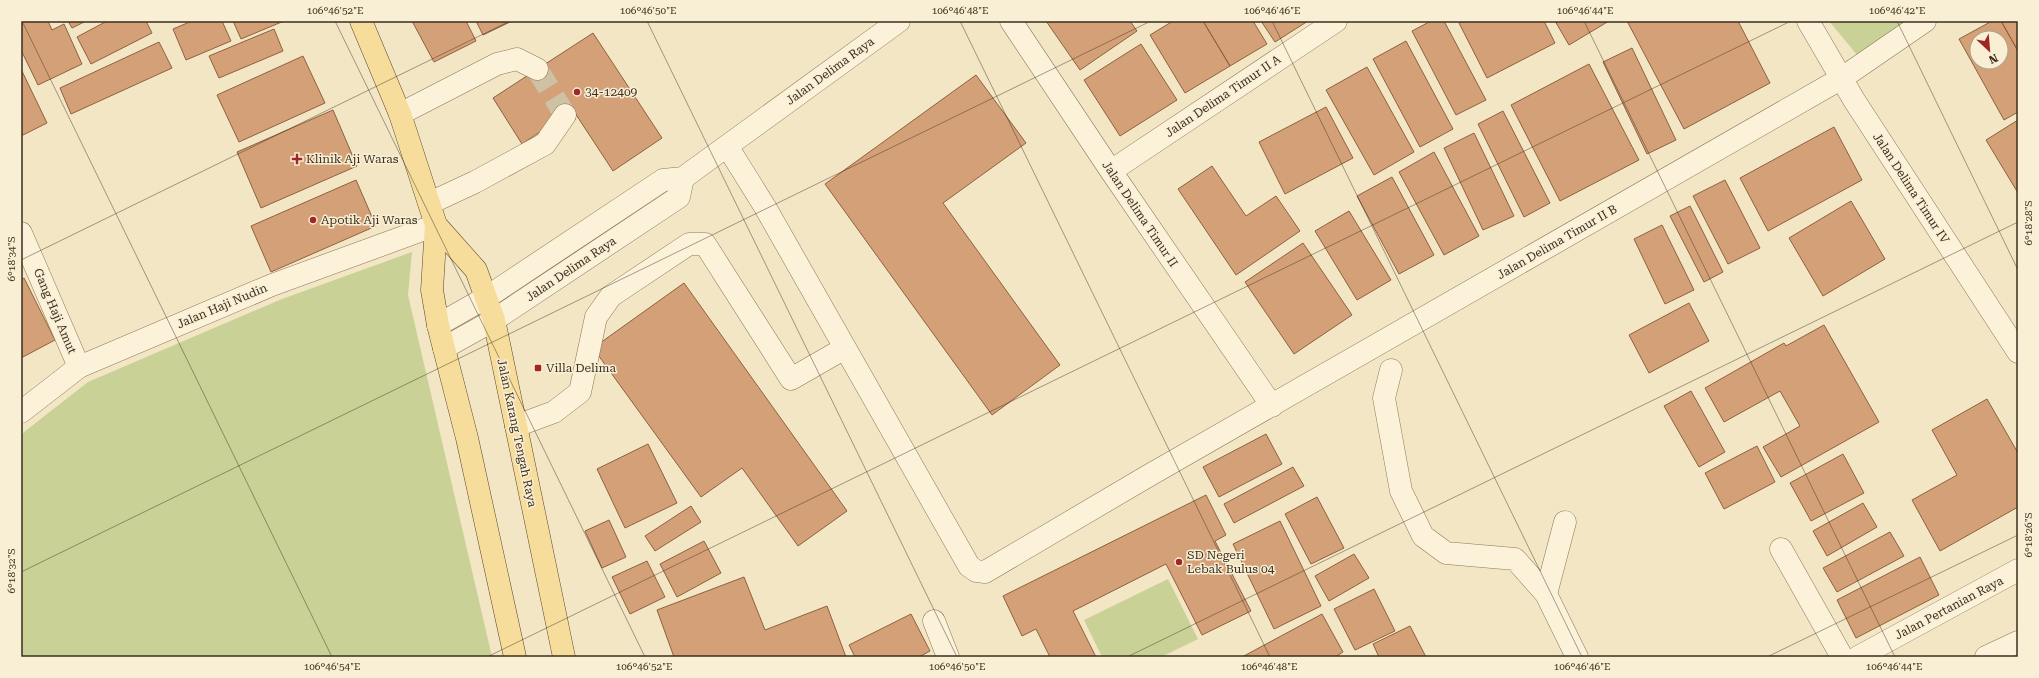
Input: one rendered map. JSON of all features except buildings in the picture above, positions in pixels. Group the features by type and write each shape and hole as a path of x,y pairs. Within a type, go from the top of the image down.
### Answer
{"main road":[{"name":"Jalan Karang Tengah Raya","path":"361,21 400,114 436,225 432,290 438,325 468,438 515,657"},
{"name":"Jalan Karang Tengah Raya","path":"436,225 476,270 487,296 494,320 564,657"}],"street":[{"name":"Jalan Delima Raya","path":"438,325 487,296 663,180 687,175 899,21"},
{"name":"Jalan Delima Timur II","path":"1010,21 1110,172 1272,406"},
{"name":"Jalan Delima Timur II A","path":"1110,172 1336,21"},
{"name":"Jalan Delima Timur IV","path":"1808,21 1854,100 2018,352"},
{"name":"Jalan Delima Timur II B","path":"845,348 969,566 985,572 1148,476 1842,78 1925,21"},
{"path":"400,114 497,64 516,59 537,69"},
{"path":"430,203 475,182 545,144 565,115"},
{"path":"516,426 554,412 580,392 596,317 611,296 689,244 705,244 791,379 845,348 765,208 727,146"},
{"name":"Jalan Delima Raya","path":"444,348 494,320 679,197 687,175"},
{"name":"Jalan Haji Nudin","path":"21,412 79,367 272,285 436,225"},
{"name":"Gang Haji Amut","path":"21,233 79,367"},
{"path":"1391,370 1384,398 1401,491 1423,536 1446,553 1516,559 1546,594 1577,657"},
{"path":"1546,594 1565,522"},
{"path":"1781,549 1842,657"},
{"name":"Jalan Pertanian Raya","path":"1858,657 2018,570"},
{"path":"934,621 948,657"},
{"path":"1986,657 2018,642"}],"green space":[{"path":"1829,21 1912,21 1858,56"},
{"path":"412,252 408,295 492,657 21,657 21,437 24,432 88,382 282,299"},
{"path":"1168,579 1198,639 1161,657 1102,657 1084,620"}],"tunnel":[{"path":"537,69 565,115"}],"place":[{"name":"34-12409","path":"577,92"},
{"name":"Klinik Aji Waras","path":"297,159"},
{"name":"Apotik Aji Waras","path":"313,220"},
{"name":"Villa Delima","path":"538,368"},
{"name":"SD Negeri Lebak Bulus 04","path":"1179,562"}]}
